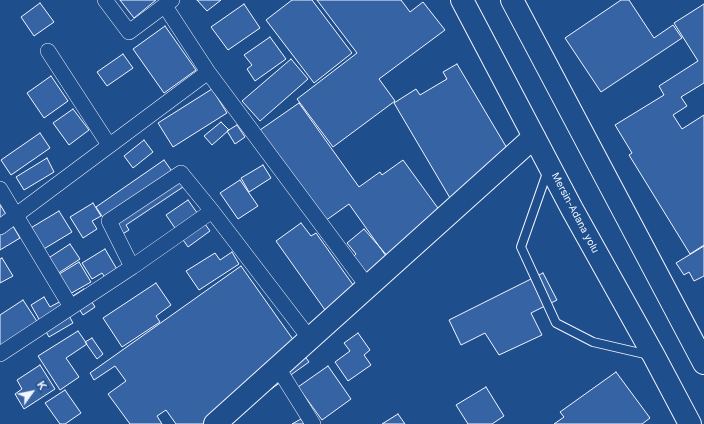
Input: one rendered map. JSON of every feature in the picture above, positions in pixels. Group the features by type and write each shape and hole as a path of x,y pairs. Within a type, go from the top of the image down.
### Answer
{"main road":[{"name":"Mersin-Adana yolu","path":"462,0 572,209 690,424"},
{"path":"512,0 704,363"},
{"path":"215,424 534,137"}],"street":[{"path":"105,0 129,32 168,3 208,72 368,287"},
{"path":"48,51 109,145"},
{"path":"0,227 109,145 127,134 208,72"},
{"path":"132,267 109,221 182,173 310,339"},
{"path":"0,189 71,308"},
{"path":"0,354 132,267 212,211"},
{"path":"278,368 313,424"}],"lane":[{"path":"549,165 521,247 556,323 593,342 654,356"}],"building":[{"path":"120,0 156,0 134,18"},
{"path":"197,0 221,0 207,11"},
{"path":"292,0 312,0 352,53 314,83 266,20"},
{"path":"317,0 401,0 410,12 423,2 445,30 379,79 395,101 333,147 297,99 357,53"},
{"path":"621,0 629,0 654,38 673,25 682,38 601,92 565,38"},
{"path":"40,3 54,22 34,36 21,17"},
{"path":"244,4 260,28 228,50 211,27"},
{"path":"704,4 704,83 681,97 687,106 673,115 682,129 704,115 704,245 690,254 629,155 632,153 615,125 664,95 659,86 698,61 674,23"},
{"path":"165,26 196,70 164,93 133,49"},
{"path":"270,37 286,59 255,81 247,69 252,65 244,55"},
{"path":"123,54 133,68 107,86 97,72"},
{"path":"291,59 308,79 260,121 242,101"},
{"path":"457,64 514,160 450,198 394,103 416,89 420,95 447,79 443,72"},
{"path":"51,76 68,101 44,118 27,93"},
{"path":"212,89 227,113 173,147 158,123"},
{"path":"299,103 359,187 380,172 382,175 403,160 448,222 391,263 349,204 325,221 260,130"},
{"path":"73,109 89,130 69,145 53,123"},
{"path":"221,122 229,130 212,145 204,136"},
{"path":"237,125 245,137 235,144 227,131"},
{"path":"40,133 50,148 11,175 1,160"},
{"path":"144,140 153,152 133,168 124,156"},
{"path":"47,158 54,172 24,190 16,177"},
{"path":"164,160 183,187 126,225 129,230 121,235 121,245 96,207"},
{"path":"263,165 271,178 249,192 241,178"},
{"path":"240,180 258,206 238,219 220,193"},
{"path":"188,200 210,231 188,247 166,215"},
{"path":"93,203 101,216 92,221 97,229 83,238 70,217"},
{"path":"0,206 20,238 0,250"},
{"path":"59,211 72,232 42,250 29,229"},
{"path":"301,223 311,236 316,233 366,303 335,324 276,241"},
{"path":"364,229 390,259 369,277 352,258 356,254 347,243"},
{"path":"70,244 80,259 57,274 47,259"},
{"path":"704,246 704,276 694,281 689,272 684,275 676,263"},
{"path":"105,249 118,271 106,279 102,273 92,279 82,263"},
{"path":"232,252 239,264 199,290 186,271 215,253 220,260"},
{"path":"2,258 13,276 0,283 0,259"},
{"path":"79,262 91,282 68,295 56,276"},
{"path":"241,266 309,362 222,424 176,424 166,410 157,416 162,424 130,424 108,394 126,381 115,366 94,380 90,373"},
{"path":"543,273 557,300 531,313 542,335 499,355 485,333 461,345 449,320"},
{"path":"156,283 171,305 156,316 160,322 122,347 103,318"},
{"path":"84,289 95,307 83,315 71,297"},
{"path":"44,297 50,307 61,301 73,323 49,337 31,305"},
{"path":"23,300 40,326 0,350 0,315"},
{"path":"78,331 87,344 66,358 79,377 60,390 38,356"},
{"path":"358,333 370,350 364,355 371,365 348,381 335,362 350,351 344,343"},
{"path":"92,338 103,354 97,359 85,342"},
{"path":"40,365 55,389 24,409 15,394 22,389 17,380"},
{"path":"328,366 351,399 322,420 298,387"},
{"path":"616,372 650,418 642,424 554,424 564,417 560,412"},
{"path":"486,387 504,416 492,424 468,424 456,405"},
{"path":"65,390 81,413 65,424 60,424 45,403"},
{"path":"398,414 405,424 382,424"},
{"path":"301,419 304,424 292,424"}]}
